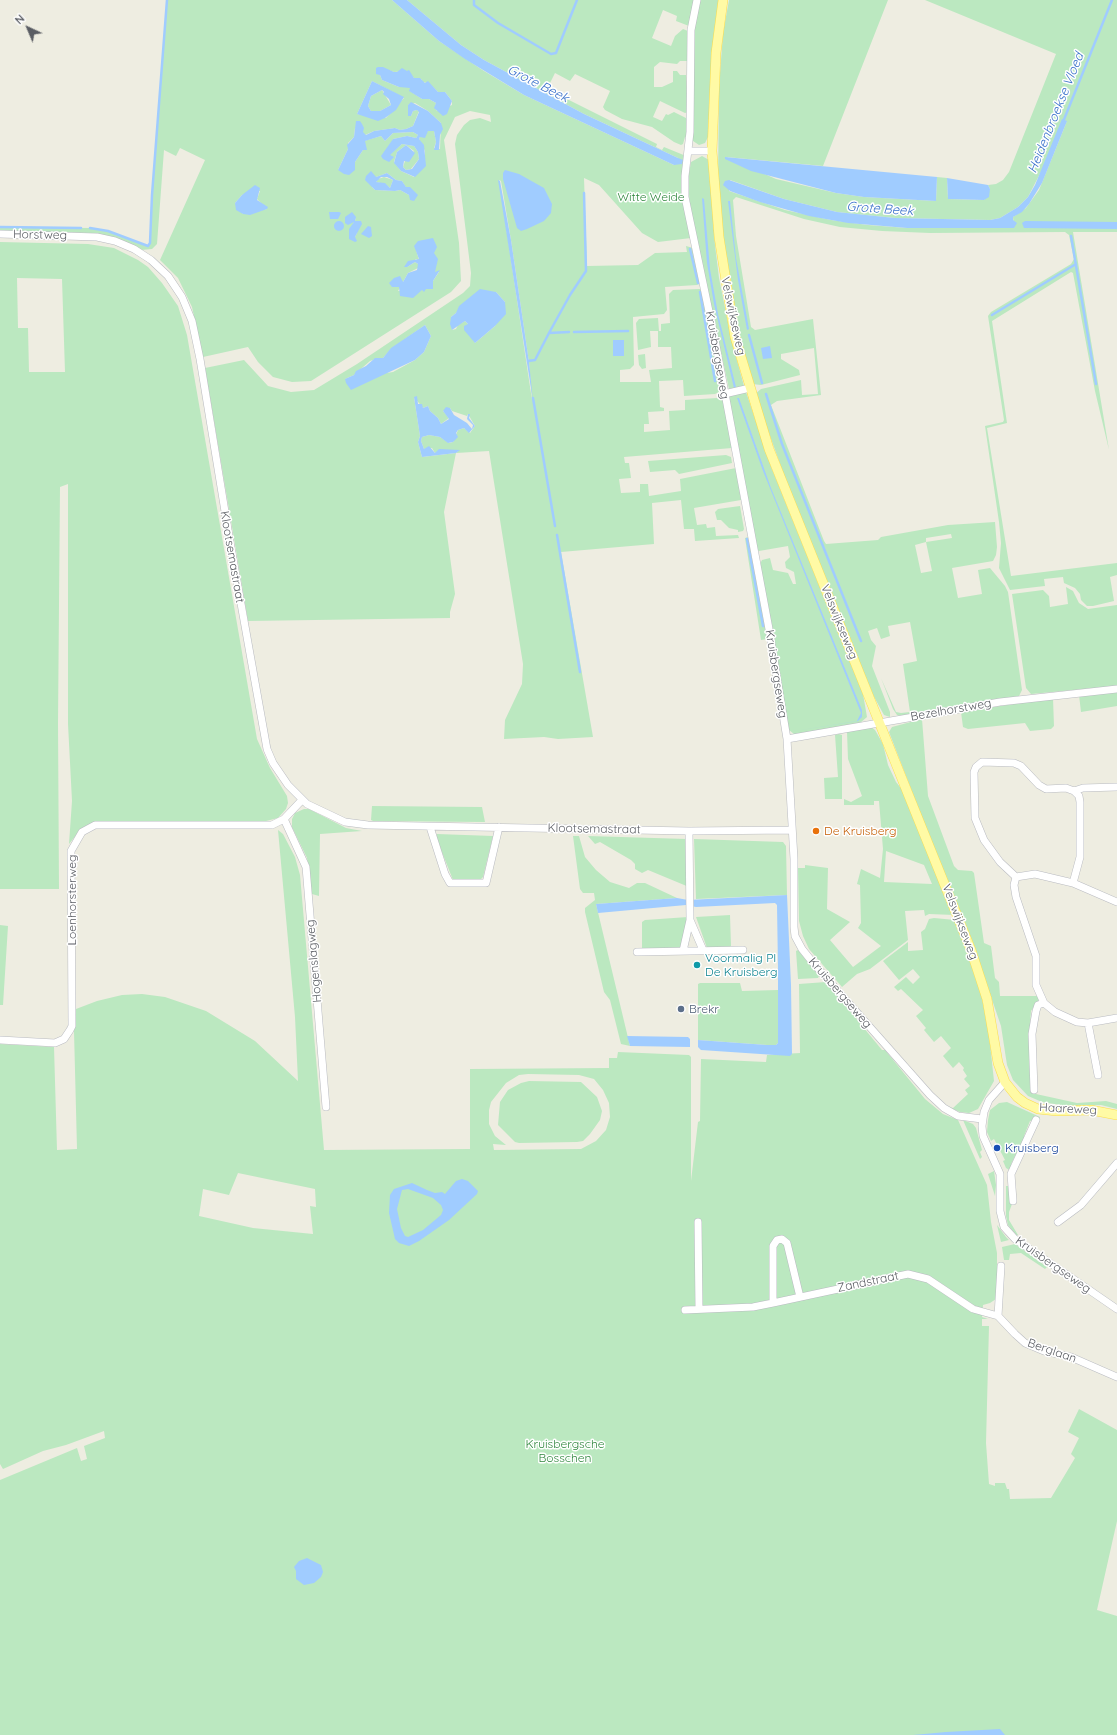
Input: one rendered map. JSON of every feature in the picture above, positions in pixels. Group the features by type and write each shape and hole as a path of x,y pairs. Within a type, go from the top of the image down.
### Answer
{"main road":[{"path":"712,151 715,68 723,0"},
{"name":"Velswijkseweg","path":"712,151 721,260 736,337 750,388 787,495 946,884 980,974 990,1010 1000,1070 1005,1082"},
{"name":"Haareweg","path":"1005,1082 1017,1097 1025,1103 1038,1109 1057,1111 1091,1110 1117,1115"}],"street":[{"name":"Kruisbergseweg","path":"698,0 690,30 689,151 685,176 685,197 705,291 767,622 787,738 792,830 794,927 798,942 802,949 880,1040 940,1104 958,1116 982,1119"},
{"path":"689,151 712,151"},
{"name":"Horstweg","path":"0,234 79,236"},
{"name":"Klootsemastraat","path":"79,236 97,237 134,249 151,260 168,276 182,297 192,321 200,359 266,749 273,763 302,800 324,813 346,822 368,825 688,831 792,830"},
{"path":"724,394 750,388"},
{"name":"Bezelhorstweg","path":"787,738 1019,699 1117,688"},
{"path":"1016,878 1000,862 984,840 975,818 974,772 976,766 982,762 1014,763 1021,766 1039,785 1046,789 1066,788 1074,791 1079,796 1080,857 1073,883"},
{"path":"1074,791 1083,788 1117,787"},
{"name":"Loenhorsterweg","path":"0,1040 55,1043 64,1039 72,1026 71,851 78,837 86,830 95,825 272,825 284,819 302,800"},
{"name":"Hogenslagweg","path":"284,819 306,867 326,1107"},
{"path":"430,827 445,874 450,883 486,883 500,827"},
{"path":"682,951 690,920 688,831"},
{"path":"1016,878 1035,874 1073,883 1117,902"},
{"path":"1016,878 1014,885 1016,897 1036,956 1036,985 1044,1002 1068,1019 1077,1022 1088,1023 1117,1018"},
{"path":"690,920 703,950"},
{"path":"637,952 743,950"},
{"path":"1034,1090 1032,1034 1038,1005 1044,1002"},
{"path":"1088,1023 1098,1075"},
{"name":"Kruisbergseweg","path":"1005,1082 989,1100 982,1119 983,1136 997,1164 1001,1182 1001,1220 1004,1227 1012,1237 1117,1309"},
{"path":"1013,1201 1012,1174 1036,1120"},
{"path":"1058,1222 1081,1205 1117,1163"},
{"path":"1001,1182 1012,1182"},
{"path":"698,1222 699,1309"},
{"path":"773,1303 773,1246 777,1240 782,1239 787,1243 800,1298"},
{"path":"998,1316 1002,1266"},
{"name":"Zandstraat","path":"685,1310 753,1306 773,1303 908,1274 928,1279 973,1308 998,1316"},
{"name":"Berglaan","path":"998,1316 1025,1343 1044,1351 1071,1357 1117,1377"}],"green space":[{"name":"Witte Weide","path":"167,0 392,0 439,41 524,95 674,165 678,158 584,114 484,60 461,45 407,0 695,0 689,26 676,21 677,16 663,10 652,38 671,46 675,36 683,29 688,31 687,61 680,61 677,64 660,62 654,67 654,87 662,87 673,82 673,71 677,71 680,75 686,75 688,112 685,113 660,101 653,117 662,121 666,114 668,115 674,112 686,118 687,136 685,137 683,144 681,145 674,142 652,127 622,119 605,110 603,107 610,91 575,74 570,81 555,73 547,89 657,144 656,147 662,150 664,147 686,156 691,238 658,242 642,233 599,185 584,178 587,266 638,265 655,253 687,252 686,246 693,248 701,283 697,285 665,287 667,310 664,314 633,317 634,365 630,369 620,370 620,382 651,382 649,370 672,368 671,347 658,347 658,331 650,331 651,347 638,350 636,323 639,319 658,318 659,331 661,331 661,324 670,323 669,294 673,290 700,289 702,292 721,391 715,394 684,396 683,380 659,381 660,407 664,408 664,411 648,412 649,424 644,424 644,432 670,430 669,411 685,410 685,400 717,398 723,401 732,448 624,457 625,463 629,463 631,478 619,479 621,493 640,492 640,484 648,484 649,496 681,491 680,479 736,468 741,500 694,508 697,525 706,524 707,528 715,527 716,536 738,535 739,538 695,541 694,529 684,529 681,500 652,503 654,544 561,552 593,737 558,739 544,737 504,739 505,720 522,684 523,664 489,451 456,453 444,512 455,594 450,612 450,618 248,621 205,368 244,360 268,386 291,392 314,390 357,364 463,293 470,286 471,273 455,144 457,135 464,125 470,120 480,118 491,122 490,115 470,111 455,117 444,140 459,243 461,281 451,292 311,381 292,382 273,377 258,362 248,347 203,357 192,307 178,278 160,260 205,160 180,148 176,156 164,150 157,244 152,249 141,250 123,241 91,233 0,231 0,227 90,228 108,231 148,246 150,243 152,195","holes":["385,69 394,72 407,71 414,78 421,79 423,82 430,84 438,92 445,92 452,101 452,105 437,111 435,108 436,103 429,99 422,99 410,91 410,87 399,87 382,80 380,75","372,81 404,98 386,118 357,114","415,103 428,111 441,123 440,149 434,148 436,142 434,131 428,131 420,137 419,139 425,151 425,157 420,170 414,177 401,171 394,162 397,152 406,145 414,151 405,161 403,167 406,170 411,169 419,159 418,152 414,146 402,144 389,155 393,139 407,136 416,138 418,135 413,132 393,133 385,141 381,136 364,141 366,150 363,150 355,162 338,170 348,149 348,143 354,137 355,128 365,135 374,131 395,128 400,130 406,129 413,126 419,111 413,111 411,116 408,105","387,173 396,180 402,181 414,201 409,195 400,190 375,190 372,187 376,177","499,180 501,181 511,240 529,362 532,400","260,191 257,199 267,209 243,214 235,203 242,195","356,217 355,221 357,233 355,237 349,239 354,222","416,250 435,268 435,272 439,272 433,281 422,290 398,291 408,273 418,268 418,264 415,262 407,267 416,259 419,260","496,292 505,302 495,326 475,343 468,324 465,321 458,325 456,329 452,330 451,317 456,313","425,325 431,336 424,352 415,360 393,372 345,379 354,375 370,361 383,358 391,349","414,397 423,408 428,406 430,411 438,418 441,424 449,418 443,411 450,408 452,411 467,416 468,414 475,426 470,433 464,428 458,430 453,442 449,443 440,437 429,435 422,437 421,441 424,449 432,448 435,453 445,450 459,450 456,453 422,457 418,442 420,436"]},
{"path":"700,0 719,0 713,44 708,137 705,143 699,145 693,141 692,41 697,9"},
{"path":"729,0 888,0 823,166 726,157 776,179 836,193 864,197 936,201 937,177 947,178 948,199 984,200 990,189 988,185 996,184 1003,180 1009,172 1056,54 925,0 1117,0 1117,232 1073,232 1109,450 1095,391 1073,273 1071,272 992,321 1007,423 987,428 1011,576 1117,563 1117,575 1110,577 1114,601 1087,606 1081,600 1080,594 1075,588 1064,583 1063,577 1044,579 1045,586 1010,590 999,568 1001,543 999,522 985,426 1003,422 1004,420 988,316 991,312 1071,264 1074,259 1069,235 1065,232 930,233 840,227 804,219 736,197 733,200 736,236 751,327 755,330 813,319 821,395 777,401 771,405 824,541 826,544 878,540 881,537 948,525 995,522 997,547 996,555 993,561 952,568 958,598 982,594 978,570 990,568 1005,586 1008,592 1022,690 1019,696 900,716 897,715 893,709 881,678 896,712 910,712 903,664 917,661 910,622 888,626 890,636 881,639 877,628 868,631 871,640 876,646 872,666 890,712 890,717 884,715 873,695 784,475 755,394 761,389 801,380 802,395 818,394 814,348 781,354 781,359 799,370 800,375 761,385 752,384 736,318 724,249 718,182 719,87 723,33","holes":["1067,121 1039,190 1026,208 1013,217 1014,228 907,228 868,225 831,220 785,210 729,191 730,180 784,199 837,212 895,218 990,220 1000,218 1018,207 1028,197","951,534 952,538 926,542 926,538","926,542 932,571 921,573 915,545"]},
{"path":"382,90 391,105 380,111 371,111 368,106 371,96"},
{"path":"702,156 709,160 719,278 732,342 744,386 729,389 690,209 688,179 691,162"},
{"path":"384,177 393,180 390,188 385,184 376,182 378,179"},
{"path":"0,242 88,244 114,248 138,260 148,267 162,283 178,306 187,335 257,739 270,768 287,796 288,803 286,809 278,818 266,821 94,822 81,829 69,844 72,801 68,724 68,484 60,487 58,723 59,889 0,889","holes":["17,278 62,279 65,372 29,372 28,328 18,328"]},
{"path":"645,354 646,368 642,369 639,365 638,355"},
{"path":"746,392 772,469 863,694 867,717 860,723 798,734 794,734 789,730 760,564 762,560 770,558 773,570 788,573 793,584 796,584 794,572 786,568 785,562 790,557 788,546 759,551 757,550 729,398 730,396"},
{"path":"726,455 731,457 732,463 679,474 675,470 650,472 648,461"},
{"path":"740,506 744,529 743,531 738,532 738,530 729,528 721,520 717,520 715,512 718,509"},
{"path":"749,537 766,630 767,639 761,640 745,538"},
{"path":"1066,587 1073,591 1079,603 1088,609 1117,605 1117,686 1031,694 1026,688 1012,594 1043,590 1049,596 1050,607 1068,604"},
{"path":"1117,691 1117,706 1081,712 1079,695"},
{"path":"1053,698 1054,726 1051,729 1030,731 1025,723 968,729 963,727 961,712"},
{"path":"922,719 928,796 954,866 958,870 972,871 974,873 984,943 991,946 995,978 999,982 1000,996 1038,996 1040,998 1031,1011 1029,1040 1032,1090 1036,1094 1077,1103 1106,1101 1117,1104 1117,1109 1101,1105 1067,1106 1042,1102 1028,1096 1013,1080 1007,1065 1001,1026 988,988 889,732 892,727"},
{"path":"871,727 875,730 883,744 888,765 896,782 904,792 954,915 929,914 925,916 924,910 905,911 908,940 870,969 857,974 842,987 809,949 803,936 799,921 798,868 805,868 805,865 828,868 827,909 850,922 830,940 853,967 881,946 858,928 861,923 860,885 857,884 861,869 880,878 883,849 879,801 874,801 874,805 844,805 844,799 851,802 862,796 848,759 847,732 850,729","holes":["886,851 924,865 932,884 884,882"]},
{"path":"835,735 842,735 842,799 825,799 824,778 838,777"},
{"path":"372,806 482,807 485,822 373,821 371,820"},
{"path":"304,809 309,809 346,828 362,831 320,834 319,896 312,894 307,858 292,827 292,819 295,813"},
{"name":"Kruisbergsche Bosschen","path":"278,830 283,834 295,857 300,875 324,1150 470,1149 470,1069 609,1068 609,1058 617,1058 618,1052 689,1055 691,1057 691,1181 698,1122 700,1121 701,1059 766,1062 767,1055 800,1053 799,984 826,982 925,1099 943,1114 958,1120 987,1185 991,1222 997,1253 997,1295 996,1299 983,1305 982,1317 988,1319 982,1319 982,1326 989,1326 986,1443 989,1484 995,1486 995,1483 1005,1483 1007,1489 1009,1489 1010,1499 1051,1498 1075,1458 1071,1454 1079,1438 1068,1432 1079,1409 1117,1430 1117,1521 1097,1610 1117,1616 1117,1735 0,1735 0,1480 77,1448 81,1461 87,1459 84,1446 105,1438 104,1431 66,1445 43,1451 3,1469 0,1464 0,1044 54,1047 57,1150 77,1149 74,1031 76,1009 97,1001 122,995 142,994 165,997 206,1011 255,1041 298,1081 295,1017","holes":["519,1075 579,1075 594,1079 603,1090 609,1103 610,1117 606,1130 596,1141 581,1149 494,1150 493,1144 506,1145 495,1136 489,1124 489,1110 491,1102 506,1083","238,1173 315,1189 316,1207 310,1206 313,1234 253,1228 199,1216 203,1189 229,1195"]},
{"path":"437,834 493,836 483,877 480,880 453,880 436,837"},
{"path":"573,836 579,836 585,857 596,870 610,882 629,888 637,883 645,883 677,898 596,904 630,1046 621,1044 610,1000 604,992 585,912 585,908 595,900 594,893 583,893 580,889"},
{"path":"588,836 687,839 689,887 648,870 642,873 635,869 635,864 631,860 600,842 595,844"},
{"path":"694,839 783,842 786,846 787,895 696,899"},
{"path":"730,915 731,946 729,948 707,948 696,917"},
{"path":"688,917 682,948 642,948 642,922 645,920"},
{"path":"929,919 955,920 980,988 989,1034 994,1081 978,1109 969,1113 960,1112 948,1107 953,1108 968,1094 965,1090 970,1086 964,1079 967,1076 963,1070 964,1068 959,1062 953,1068 943,1056 951,1048 941,1036 934,1042 924,1030 926,1028 916,1016 923,1010 901,989 898,991 894,987 906,977 913,984 920,977 913,969 899,980 883,961 908,942 908,951 923,950 921,932 925,929"},
{"path":"0,925 8,926 3,1005 0,1005"},
{"path":"798,950 819,976 818,978 798,979 796,951"},
{"path":"740,983 742,991 778,990 778,1043 776,1045 767,1045 698,1040 698,984"},
{"path":"529,1081 581,1082 597,1097 602,1111 600,1120 583,1141 515,1142 498,1125 500,1102 508,1090 521,1083"},
{"path":"1007,1102 1040,1117 1039,1119 1030,1121 1021,1149 1018,1150 1011,1164 1011,1171 1006,1168 1003,1161 1005,1160 994,1139 991,1141 987,1132 990,1110 999,1103"},
{"path":"963,1120 973,1124 976,1128 982,1150 980,1152 982,1157 980,1159"},
{"path":"994,1171 996,1185 995,1196 988,1174"},
{"path":"1006,1186 1010,1186 1012,1204 1009,1212 1009,1220 1018,1235 1016,1235 1008,1225 1006,1216"},
{"path":"997,1225 1006,1237 1009,1240 1001,1242"},
{"path":"1015,1244 1047,1267 1045,1269 1021,1253 1010,1254 1009,1260 1004,1260 1002,1247"}],"water":[{"path":"392,0 407,0 461,45 484,60 584,114 683,160 682,164 674,165 524,95 465,59 439,41"},
{"path":"383,67 394,72 397,72 402,68 407,71 409,70 414,78 420,78 425,83 428,81 438,92 445,92 452,101 447,114 443,116 434,108 436,103 429,99 422,99 409,91 410,88 399,87 382,80 380,75 376,74 376,68"},
{"path":"372,81 404,97 396,110 378,121 357,114","holes":["382,90 384,92 383,94 389,99 391,105 380,111 371,111 368,106 371,96"]},
{"path":"411,102 428,111 441,123 443,129 440,135 439,150 434,150 436,142 434,131 428,131 425,138 420,137 419,139 424,145 426,166 415,177 401,171 394,163 397,152 406,145 415,153 409,162 404,161 403,167 406,170 412,169 419,159 418,152 414,146 402,144 390,155 394,157 389,162 381,156 393,139 407,136 416,138 418,135 413,132 393,133 385,141 381,136 365,141 367,150 363,150 355,162 355,170 349,175 338,170 348,149 347,145 354,137 356,121 360,121 364,128 363,132 366,135 374,131 395,128 400,130 406,129 413,126 419,112 417,110 413,111 411,116 408,116 408,105"},
{"path":"1062,119 1067,121 1042,183 1029,204 1022,212 1013,217 1013,220 1017,223 1014,228 907,228 848,223 809,216 760,202 730,191 723,185 725,181 729,180 784,199 837,212 895,218 990,220 1000,218 1018,207 1028,197 1035,185"},
{"path":"725,157 937,177 936,201 864,197 836,193 751,171 725,159"},
{"path":"505,170 519,174 544,188 552,204 551,213 544,221 521,231 517,228 503,179 503,173"},
{"path":"371,171 376,177 387,173 396,180 402,181 406,187 410,187 418,195 414,201 410,200 409,195 400,190 375,190 365,180 366,176","holes":["381,177 387,177 393,180 390,188 385,183 376,182"]},
{"path":"947,178 988,185 990,189 989,197 984,200 948,199"},
{"path":"498,180 500,181 511,240 529,362 533,401"},
{"path":"255,185 260,188 257,200 268,207 267,209 250,215 243,214 236,210 235,203 242,195"},
{"path":"702,198 704,199 710,269 718,314 736,387 734,388 714,304 707,263"},
{"path":"728,201 730,201 736,258 749,329 747,330 738,280"},
{"path":"329,212 341,213 338,219 330,219"},
{"path":"352,212 356,217 355,221 361,221 362,224 355,237 357,241 355,242 349,239 349,229 354,222 348,225 345,223 345,217"},
{"path":"337,221 341,221 343,222 343,230 337,231 334,228 334,224"},
{"path":"1025,221 1117,222 1117,229 1024,228 1022,223"},
{"path":"368,226 371,227 372,236 369,238 361,234"},
{"path":"433,238 437,247 434,253 438,259 435,272 440,270 433,281 433,289 426,289 424,292 422,290 413,298 400,296 399,287 392,287 389,283 394,278 400,276 403,282 408,273 417,270 418,264 415,262 407,267 404,267 408,261 419,259 414,246 418,241"},
{"path":"480,289 496,292 505,302 506,314 495,326 475,343 464,330 464,326 468,324 465,321 452,330 450,324 451,317 456,313 459,306"},
{"path":"425,325 431,336 424,352 415,360 351,390 345,379 354,375 356,371 366,366 375,358 383,358 391,348"},
{"path":"613,340 624,340 624,356 613,356"},
{"path":"770,346 772,358 763,359 761,348"},
{"path":"417,396 418,404 422,404 423,408 428,406 430,411 438,418 441,424 449,419 443,411 446,407 450,408 454,415 467,423 472,429 473,425 467,419 468,414 470,414 469,418 475,426 469,433 464,428 458,430 456,433 458,437 453,442 448,443 440,437 429,435 422,437 421,441 424,449 429,446 435,453 439,449 460,450 456,453 422,457 418,442 420,436 414,397"},
{"path":"737,398 739,398 771,488 862,710 862,717 858,721 795,731 857,721 861,713 763,471"},
{"path":"787,895 791,985 792,1054 790,1056 701,1050 698,1047 698,1040 767,1045 776,1045 778,1043 777,905 775,903 696,907 686,905 598,913 596,904 677,898 688,900"},
{"path":"627,1036 688,1037 690,1039 690,1047 630,1046"},
{"path":"462,1179 468,1181 478,1191 477,1194 449,1220 419,1241 409,1246 399,1243 395,1239 389,1213 390,1195 394,1189 412,1183 435,1193 442,1192 445,1194 456,1181","holes":["408,1189 433,1198 441,1205 443,1210 441,1215 423,1230 408,1237 405,1236 401,1228 397,1209 402,1190"]},
{"path":"307,1558 321,1565 323,1572 321,1577 314,1583 304,1585 296,1579 296,1571 294,1567 299,1561"},
{"path":"1000,1729 1005,1735 913,1735 946,1732"}],"waterway":[{"path":"90,228 108,231 148,246 150,243 152,195 167,0"},
{"path":"474,0 474,5 498,23 551,54 556,53 577,0"},
{"name":"Heidenbroekse Vloed","path":"1063,122 1112,0"},
{"path":"549,333 570,295 586,271 584,193"},
{"path":"0,227 81,228"},
{"path":"1071,236 1096,384"},
{"path":"690,249 698,283"},
{"path":"992,315 1076,264"},
{"path":"700,292 715,381"},
{"path":"574,332 628,331"},
{"path":"528,361 535,360 549,333 569,332"},
{"path":"749,335 762,383"},
{"path":"766,394 782,444 861,641"},
{"path":"533,398 555,526"},
{"path":"557,535 580,672"},
{"path":"747,539 763,626"}],"place":[{"name":"De Kruisberg","path":"816,831"},
{"name":"Voormalig PI De Kruisberg","path":"697,965"},
{"name":"Brekr","path":"681,1009"},
{"name":"Kruisberg","path":"997,1148"}],"water label":[{"name":"Grote Beek","path":"538,84"},
{"name":"Grote Beek","path":"880,209"}]}
